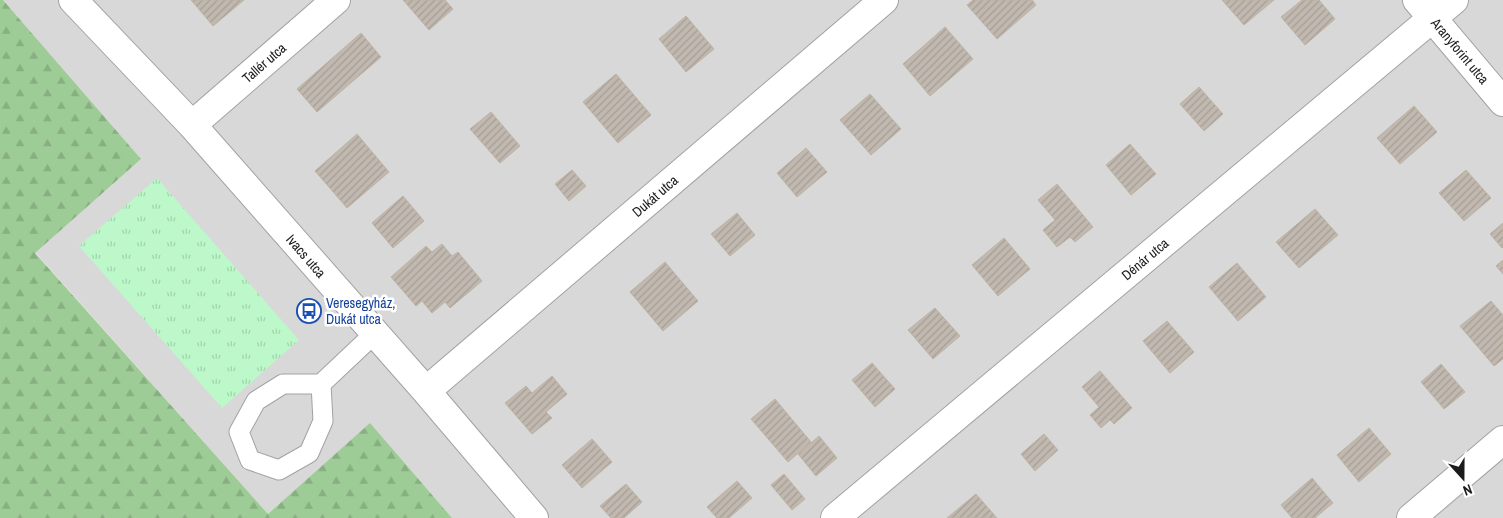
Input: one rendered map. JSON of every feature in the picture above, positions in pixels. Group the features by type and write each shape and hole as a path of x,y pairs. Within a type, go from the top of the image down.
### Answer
{"street":[{"name":"Ivacs utca","path":"73,0 192,126 534,518"},
{"name":"Tallér utca","path":"192,126 336,0"},
{"name":"Dukát utca","path":"426,392 884,0"},
{"name":"Dénár utca","path":"835,518 1425,9 1454,0"},
{"name":"Aranyforint utca","path":"1425,9 1503,102"},
{"path":"1410,518 1503,440"}],"lane":[{"path":"321,384 323,421 309,453 279,470 250,460 239,432 256,401 283,384 321,384 374,334"}],"shaded area":[{"path":"3,0 1503,0 1503,518 452,518 370,424 268,514 35,252 141,159"}],"green space":[{"path":"0,0 3,0 141,159 35,253 268,514 370,423 452,518 0,518"},
{"path":"157,178 299,340 222,408 79,246"}],"building":[{"path":"191,0 244,0 213,26"},
{"path":"403,0 445,0 453,9 429,30"},
{"path":"973,0 1032,0 1036,5 997,39 967,5"},
{"path":"1222,0 1274,0 1244,25"},
{"path":"1302,0 1319,0 1335,19 1305,45 1281,17"},
{"path":"686,16 714,49 686,72 659,39"},
{"path":"945,27 973,59 930,96 903,64"},
{"path":"361,33 381,57 317,112 297,89"},
{"path":"616,74 651,115 618,143 583,102"},
{"path":"1199,87 1223,114 1204,131 1180,104"},
{"path":"870,94 901,129 871,155 840,120"},
{"path":"1414,106 1437,132 1400,164 1377,138"},
{"path":"491,112 520,146 500,163 470,129"},
{"path":"357,134 389,172 347,208 315,171"},
{"path":"1130,144 1156,174 1131,195 1106,165"},
{"path":"806,148 827,172 797,197 777,173"},
{"path":"572,170 586,186 569,201 555,184"},
{"path":"1466,170 1491,198 1464,221 1439,193"},
{"path":"1057,184 1093,227 1075,242 1070,237 1057,247 1043,230 1055,220 1038,200"},
{"path":"403,196 424,221 393,248 372,223"},
{"path":"1315,209 1338,235 1299,268 1276,242"},
{"path":"737,213 755,235 730,256 711,234"},
{"path":"1503,223 1503,247 1502,248 1490,234"},
{"path":"1004,238 1030,269 998,296 972,265"},
{"path":"442,244 452,256 458,252 482,281 450,308 445,302 432,313 422,301 416,306 391,277 426,246 432,252"},
{"path":"1503,260 1503,274 1496,266"},
{"path":"665,262 698,301 663,331 630,292"},
{"path":"1237,263 1266,297 1238,321 1209,287"},
{"path":"1491,301 1503,315 1503,359 1494,366 1460,326"},
{"path":"935,308 960,336 933,359 908,330"},
{"path":"1167,321 1194,352 1170,373 1143,341"},
{"path":"872,363 895,389 875,407 852,380"},
{"path":"1441,364 1465,392 1444,409 1421,382"},
{"path":"1100,371 1132,408 1114,424 1110,420 1101,428 1090,415 1099,407 1082,387"},
{"path":"552,376 567,394 546,412 552,418 532,434 505,403 526,386 532,393"},
{"path":"775,399 811,442 788,462 751,419"},
{"path":"1369,428 1391,454 1359,482 1337,455"},
{"path":"1044,434 1058,450 1035,471 1021,454"},
{"path":"819,436 837,458 816,476 798,454"},
{"path":"592,439 612,462 582,488 562,465"},
{"path":"784,474 805,499 792,510 771,485"},
{"path":"1312,478 1333,503 1315,518 1292,518 1281,505"},
{"path":"737,481 752,498 729,518 717,518 707,507"},
{"path":"626,484 642,502 624,518 611,518 600,506"},
{"path":"976,494 997,518 947,518"}],"place":[{"name":"Veresegyház, Dukát utca","path":"309,311"}]}
